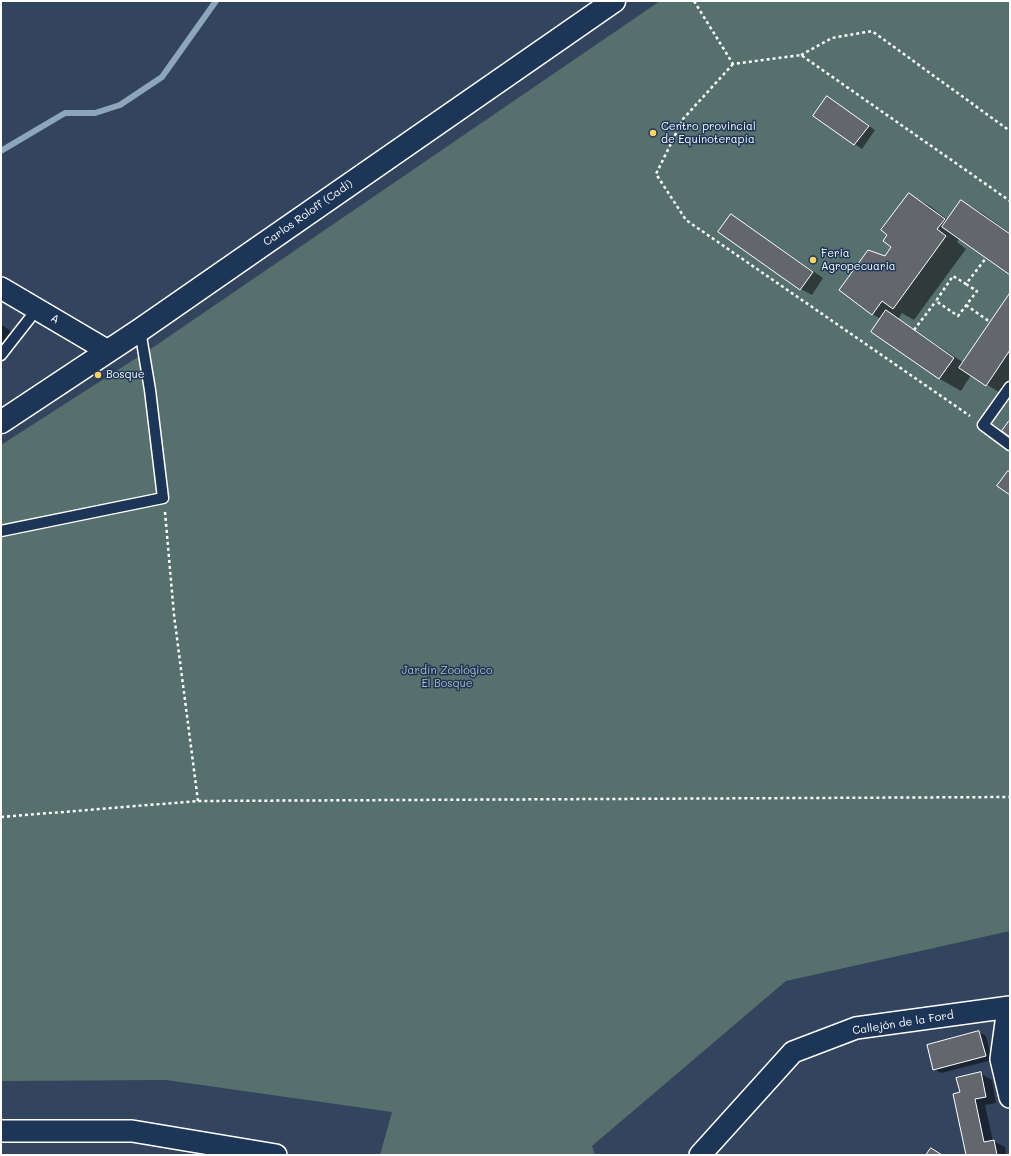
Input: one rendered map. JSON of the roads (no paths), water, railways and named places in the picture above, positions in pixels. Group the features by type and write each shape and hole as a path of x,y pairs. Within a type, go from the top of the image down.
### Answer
{"street":[{"name":"Carlos Roloff (Cadí)","path":"1,422 140,330 614,1"},
{"name":"A","path":"1,288 108,351"},
{"path":"1009,1008 1001,1059 1010,1097"},
{"name":"Callejón de la Ford","path":"700,1155 793,1052 856,1028 1009,1008"},
{"path":"1,1131 132,1131 276,1155"}],"lane":[{"path":"1,355 37,309"},
{"path":"1,531 163,498 150,390 140,330"},
{"path":"1010,387 983,426 1010,445"}],"waterway":[{"path":"1,151 65,113 95,113 120,105 162,77 216,1"}],"place":[{"name":"Centro provincial de Equinoterapía","path":"653,133"},
{"name":"Feria Agropecuaria","path":"813,260"},
{"name":"Bosque","path":"98,375"}],"park label":[{"name":"Jardín Zoológico El Bosque","path":"447,677"}]}
